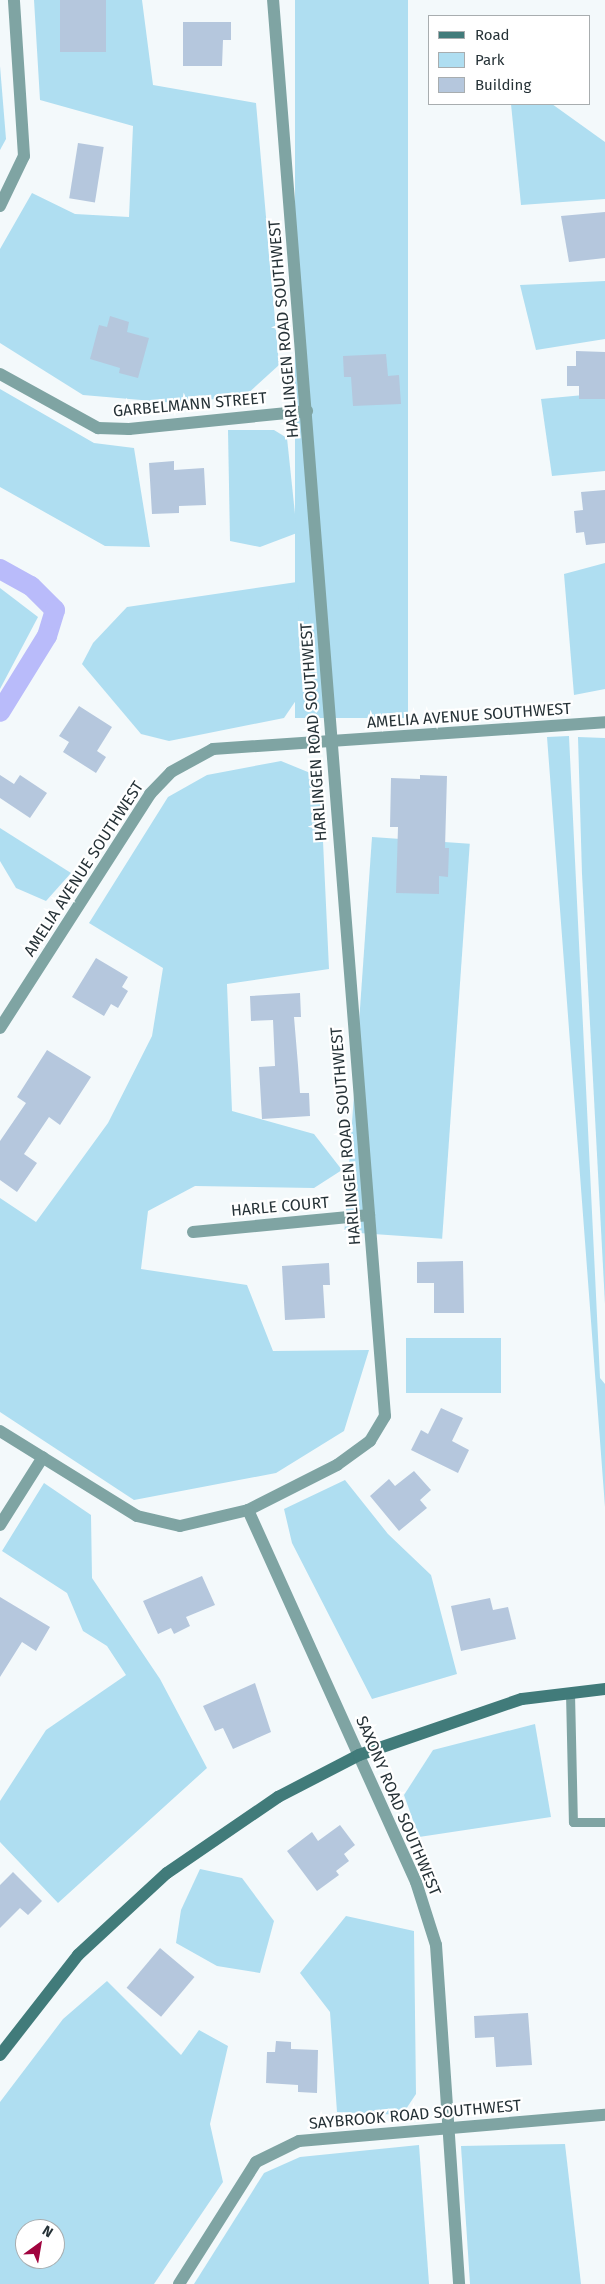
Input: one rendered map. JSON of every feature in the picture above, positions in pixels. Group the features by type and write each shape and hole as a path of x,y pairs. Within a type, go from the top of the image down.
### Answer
{"street":[{"path":"0,206 24,156 14,0"},
{"name":"HARLINGEN ROAD SOUTHWEST","path":"0,1431 137,1516 180,1526 248,1510 357,1452 370,1441 385,1416 273,0"},
{"name":"GARBELMANN STREET","path":"0,374 98,428 130,429 307,411"},
{"name":"AMELIA AVENUE SOUTHWEST","path":"0,1028 150,794 171,772 214,748 331,742 605,722"},
{"name":"HARLE COURT","path":"193,1232 369,1215"},
{"path":"0,1525 43,1457"},
{"name":"SAXONY ROAD SOUTHWEST","path":"248,1510 360,1754 416,1882 436,1945 459,2284"},
{"path":"0,2055 78,1955 167,1873 278,1797 360,1754 522,1699 605,1689"},
{"name":"SAYBROOK ROAD SOUTHWEST","path":"179,2284 256,2162 299,2141 605,2115"}],"lane":[{"path":"570,1693 573,1822 605,1822"}],"green space":[{"path":"34,0 142,0 153,85 256,103 279,365 245,396 176,403 83,395 0,343 0,249 32,193 75,214 129,217 133,126 40,100"},
{"path":"295,0 408,0 408,718 295,718"},
{"path":"0,66 6,139 0,150"},
{"path":"511,105 553,105 605,142 605,199 521,205"},
{"path":"605,281 605,339 536,350 520,285"},
{"path":"0,389 94,443 134,448 150,547 105,546 0,487"},
{"path":"605,393 605,471 552,476 541,399"},
{"path":"228,430 274,430 287,438 297,533 260,547 230,541"},
{"path":"605,563 605,689 574,695 564,574"},
{"path":"297,582 303,690 284,718 169,741 141,734 82,664 93,643 127,607"},
{"path":"0,588 38,617 0,689"},
{"path":"569,736 600,1378 605,1384 605,1507 547,737"},
{"path":"578,737 605,738 605,1304 582,874"},
{"path":"281,761 320,777 329,969 227,984 232,1111 314,1134 342,1170 314,1188 195,1186 148,1211 141,1269 247,1285 273,1351 369,1350 344,1431 276,1473 134,1500 0,1412 0,1198 36,1222 108,1123 152,1036 163,968 89,923 168,797 207,775"},
{"path":"0,828 71,873 46,901 16,888 0,861"},
{"path":"372,837 470,844 442,1239 344,1232"},
{"path":"406,1338 501,1338 501,1393 406,1393"},
{"path":"345,1480 388,1534 431,1575 457,1674 372,1699 292,1543 284,1509"},
{"path":"44,1483 91,1515 92,1578 160,1679 207,1768 58,1903 0,1842 0,1801 46,1730 126,1675 107,1646 83,1631 67,1593 2,1551"},
{"path":"535,1724 551,1817 419,1837 404,1795 433,1750"},
{"path":"200,1869 242,1878 274,1921 260,1973 217,1966 176,1943 181,1910"},
{"path":"346,1916 414,1931 416,2094 402,2115 337,2112 330,2012 300,1973"},
{"path":"107,1981 181,2055 199,2030 228,2046 210,2124 223,2182 154,2284 0,2284 0,2102 63,2019"},
{"path":"565,2144 581,2284 470,2284 461,2146"},
{"path":"419,2145 429,2284 194,2284 264,2173 300,2157"}],"building":[{"path":"60,0 106,0 106,52 60,52"},
{"path":"183,22 231,22 231,40 223,40 222,66 183,66"},
{"path":"78,143 104,147 95,202 69,198"},
{"path":"605,212 605,258 569,262 561,216"},
{"path":"110,316 129,322 127,332 149,338 138,378 119,373 120,368 90,359 99,325 107,327"},
{"path":"576,351 605,352 605,399 579,399 579,386 567,386 567,366 576,366"},
{"path":"386,354 388,376 399,375 401,404 353,406 351,377 344,377 343,356"},
{"path":"174,461 174,470 204,468 206,505 179,506 179,513 152,514 149,463"},
{"path":"605,490 605,543 586,545 584,532 576,533 574,511 583,510 581,492"},
{"path":"79,706 112,727 97,751 106,757 96,773 63,752 69,742 59,736"},
{"path":"0,775 14,784 20,775 47,793 30,818 0,798"},
{"path":"420,775 447,776 445,848 449,848 448,877 439,876 439,894 396,893 398,827 390,827 391,778 420,779"},
{"path":"96,958 128,977 122,987 128,991 118,1008 111,1004 104,1016 72,997"},
{"path":"300,993 301,1017 294,1017 300,1093 309,1093 310,1116 262,1119 259,1067 275,1066 273,1020 251,1021 250,996"},
{"path":"47,1050 91,1077 60,1125 49,1117 24,1154 37,1163 17,1192 0,1180 0,1141 26,1103 17,1097"},
{"path":"463,1261 464,1313 434,1313 434,1283 417,1283 417,1262"},
{"path":"329,1263 330,1285 323,1285 325,1318 285,1320 282,1266"},
{"path":"441,1408 463,1418 452,1441 469,1450 458,1473 411,1450 421,1430 428,1434"},
{"path":"414,1471 431,1490 420,1500 427,1508 399,1531 370,1496 389,1479 395,1486"},
{"path":"202,1576 215,1605 186,1617 190,1626 174,1634 171,1628 158,1634 143,1601"},
{"path":"0,1597 50,1627 36,1651 22,1642 0,1677"},
{"path":"490,1598 493,1610 508,1607 516,1639 461,1651 451,1606"},
{"path":"255,1683 271,1732 233,1749 223,1728 215,1731 203,1706"},
{"path":"340,1825 355,1845 344,1854 349,1861 336,1871 339,1875 317,1891 287,1851 312,1832 318,1841"},
{"path":"13,1872 42,1901 28,1915 20,1908 0,1928 0,1885"},
{"path":"160,1948 194,1977 161,2017 127,1988"},
{"path":"528,2013 532,2065 496,2067 494,2037 475,2038 474,2016"},
{"path":"276,2041 291,2042 291,2049 318,2050 317,2093 298,2092 298,2085 266,2083 267,2052 275,2052"}],"waterway":[{"path":"0,569 31,586 55,610 47,636 0,712"}]}
